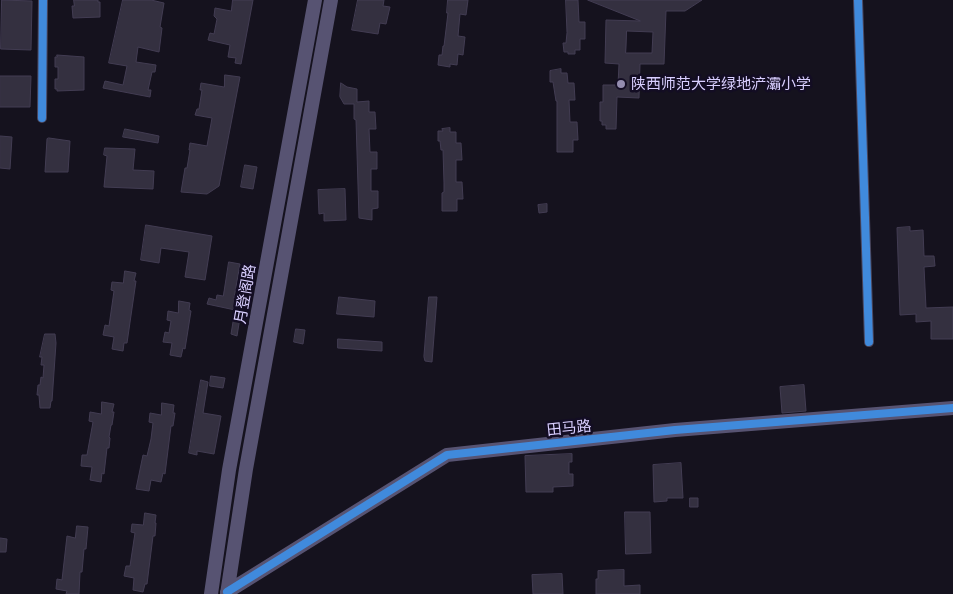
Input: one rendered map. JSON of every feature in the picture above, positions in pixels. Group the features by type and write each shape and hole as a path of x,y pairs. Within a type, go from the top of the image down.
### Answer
{"main road":[{"name":"月登阁路","path":"211,594 229,470 316,0"},
{"path":"227,593 246,469 331,0"},
{"name":"田马路","path":"227,593 447,455 675,430 953,408"}],"street":[{"path":"42,118 43,0"},
{"path":"858,0 869,342"}],"building":[{"path":"2,0 32,1 31,50 1,49"},
{"path":"74,0 98,0 100,2 100,17 73,18 72,6 74,6"},
{"path":"123,0 151,0 164,3 160,27 162,28 159,52 138,47 136,62 156,65 155,72 152,72 148,90 151,90 150,97 103,88 105,81 123,85 127,66 109,63"},
{"path":"233,0 253,0 241,64 235,63 236,58 228,57 230,45 208,40 210,33 214,34 217,19 214,16 215,8 231,11"},
{"path":"358,0 384,0 383,6 390,7 386,24 380,23 378,34 352,30"},
{"path":"448,0 468,0 466,15 460,14 458,36 465,37 463,55 458,54 457,65 450,64 450,67 438,65 439,55 442,55 444,46"},
{"path":"566,0 578,0 579,22 585,22 585,39 580,39 580,50 575,50 575,54 564,52 563,43 566,43 567,33"},
{"path":"588,0 702,0 685,11 666,11 664,64 640,64 639,98 617,97 616,129 606,129 606,125 602,125 602,121 600,121 600,102 603,102 603,85 618,85 619,64 605,63 606,20 640,21","holes":["627,31 653,32 652,53 626,53"]},
{"path":"57,55 84,57 84,90 57,91 55,89 55,79 58,79 58,67 55,67 55,57"},
{"path":"561,69 561,73 567,73 568,83 574,83 575,100 569,100 570,122 577,122 578,140 573,140 573,152 557,152 557,101 553,82 550,82 550,71"},
{"path":"225,75 240,77 219,186 207,194 181,192 185,168 187,168 190,143 207,146 212,118 195,115 197,109 199,109 202,90 200,90 201,83 224,87"},
{"path":"0,76 31,76 30,107 0,107"},
{"path":"341,83 347,87 357,89 357,102 369,101 369,112 375,112 376,129 369,129 370,152 377,152 377,169 371,169 371,191 378,191 378,208 372,209 372,220 359,218 354,104 344,104 340,97"},
{"path":"450,128 450,132 456,132 456,143 461,143 462,160 456,160 456,182 462,182 463,199 457,199 457,211 442,211 442,193 444,192 443,150 441,150 440,141 438,141 438,131"},
{"path":"125,129 159,136 158,143 123,137"},
{"path":"0,136 12,137 10,169 0,168"},
{"path":"47,139 70,141 68,172 45,172"},
{"path":"105,148 135,149 133,170 154,171 153,189 104,187 107,156 104,155"},
{"path":"245,165 257,167 253,189 241,187"},
{"path":"345,189 346,220 324,221 324,213 319,214 318,190"},
{"path":"547,204 547,212 539,213 538,205"},
{"path":"146,225 212,236 205,280 185,277 189,252 161,248 159,263 141,260"},
{"path":"910,227 910,231 923,230 924,256 934,256 935,266 924,267 926,308 953,307 953,339 931,339 931,321 916,322 916,314 900,315 897,228"},
{"path":"229,262 240,264 234,298 243,299 237,336 231,334 235,310 207,304 209,298 216,300 217,295 223,296"},
{"path":"125,271 136,273 134,281 136,281 127,343 124,343 123,351 112,349 114,337 103,335 105,325 109,326 114,291 111,290 112,282 123,283"},
{"path":"339,297 375,301 374,317 337,314"},
{"path":"429,297 437,297 432,362 425,361 424,357"},
{"path":"179,301 190,303 189,310 191,311 185,349 183,348 181,357 170,355 172,343 163,342 165,332 169,333 171,321 167,320 168,311 178,313"},
{"path":"296,329 305,330 303,344 294,342"},
{"path":"45,334 55,334 56,343 52,401 50,408 40,408 39,395 37,395 38,385 40,385 41,377 43,378 44,365 41,365 42,357 40,357"},
{"path":"338,339 382,342 382,351 338,348"},
{"path":"211,376 225,378 223,388 210,386"},
{"path":"201,380 208,382 203,413 221,416 214,454 197,451 197,455 189,453"},
{"path":"804,385 806,411 782,413 780,387"},
{"path":"102,402 114,404 112,412 114,412 109,437 109,448 107,448 104,474 102,473 101,482 90,480 92,467 81,466 82,455 87,455 93,422 89,421 90,412 101,414"},
{"path":"162,403 174,405 173,413 175,413 173,426 171,426 165,474 163,473 161,482 151,480 149,491 136,489 143,455 147,456 151,439 153,423 149,422 150,413 161,415"},
{"path":"572,454 572,462 569,462 569,474 573,474 573,486 553,487 553,492 526,492 525,456"},
{"path":"681,463 683,498 667,498 667,501 654,502 653,465"},
{"path":"690,498 698,498 698,507 690,507"},
{"path":"625,512 650,512 651,553 626,554"},
{"path":"145,513 156,515 156,523 147,584 145,584 143,592 133,590 134,578 124,576 126,566 130,566 135,533 131,532 132,524 143,525"},
{"path":"77,526 88,527 82,572 80,572 79,594 66,594 67,591 56,589 57,579 62,580 67,536 75,538"},
{"path":"0,538 7,539 6,552 0,552"},
{"path":"624,570 624,586 640,585 640,594 596,594 598,571"},
{"path":"562,574 563,594 533,594 532,575"}],"cycle path":[{"path":"42,118 43,0"},
{"path":"858,0 869,342"},
{"path":"227,592 447,455 675,430 953,408"}],"place":[{"name":"陕西师范大学绿地浐灞小学","path":"621,84"}]}
